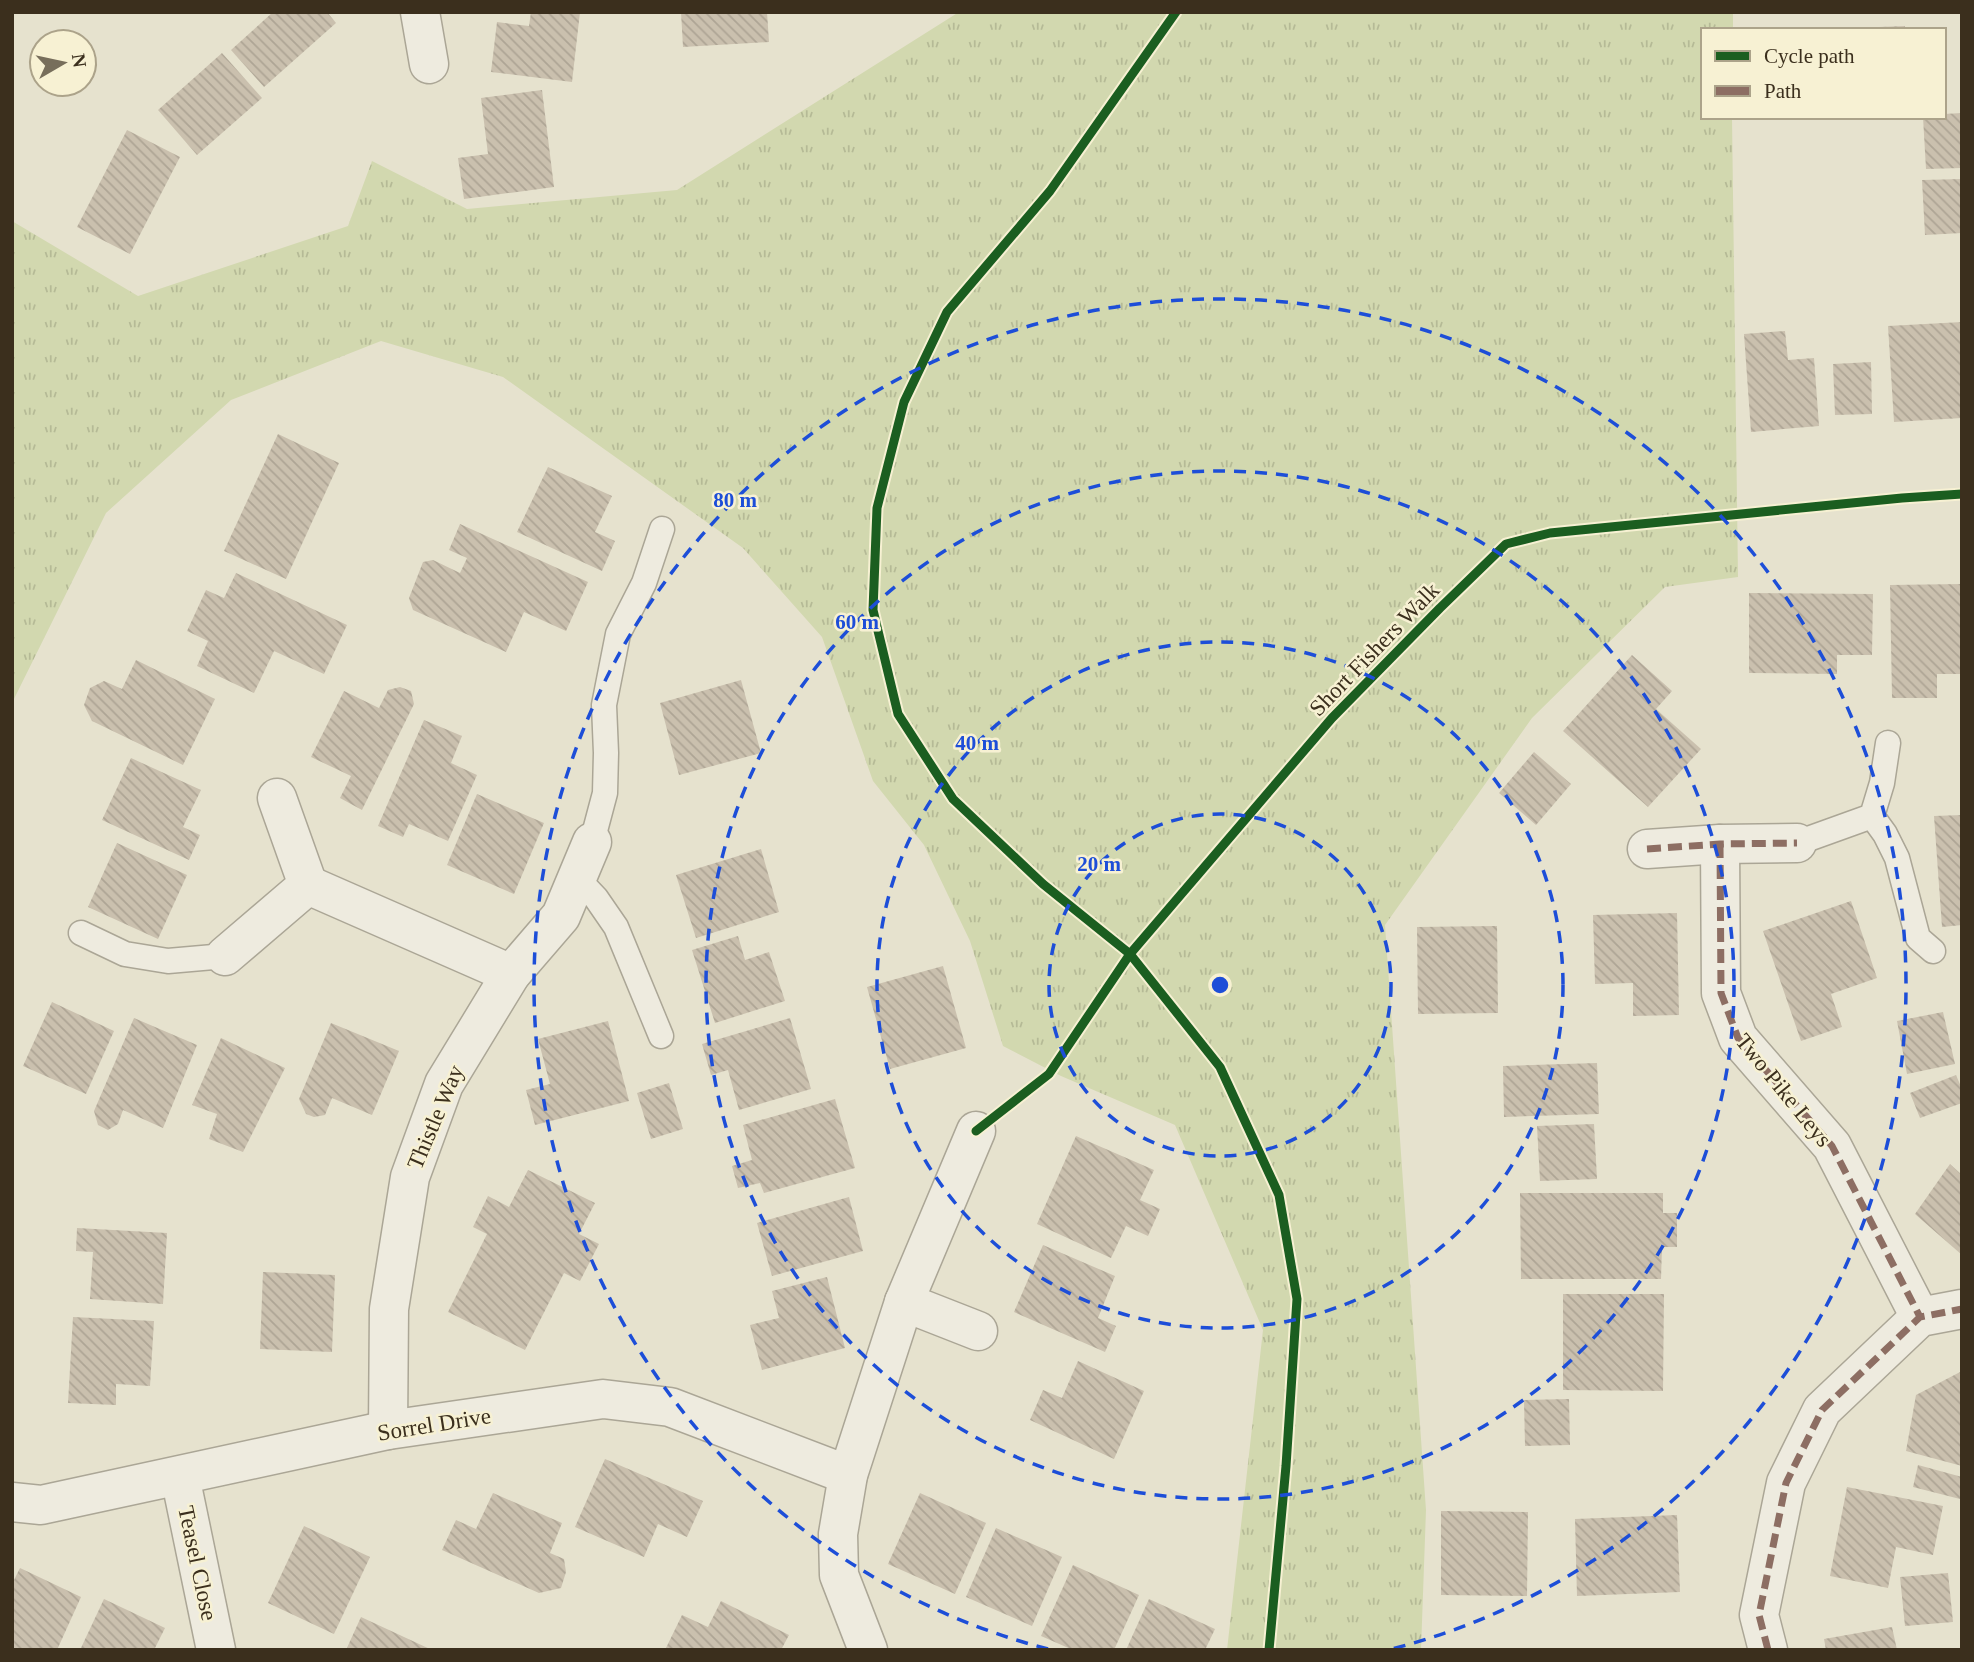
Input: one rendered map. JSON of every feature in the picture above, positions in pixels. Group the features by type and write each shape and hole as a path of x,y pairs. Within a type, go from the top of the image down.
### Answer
{"street":[{"path":"420,12 429,64"},
{"path":"276,798 308,885 511,974"},
{"name":"Thistle Way","path":"388,1430 389,1309 410,1177 444,1084 511,974 561,916 592,842"},
{"path":"1647,849 1797,843"},
{"name":"Two Pike Leys","path":"1720,844 1721,993 1738,1038 1832,1146 1920,1317"},
{"path":"225,956 308,885"},
{"path":"868,1650 839,1575 838,1534 848,1475 904,1302 976,1131"},
{"path":"904,1302 978,1331"},
{"path":"1764,1632 1786,1483 1822,1410 1920,1317 1962,1309"},
{"name":"Sorrel Drive","path":"12,1502 41,1505 388,1430 603,1399 670,1407 848,1475"},
{"name":"Teasel Close","path":"180,1476 216,1650"}],"lane":[{"path":"592,842 605,793 604,705 618,634 644,583 662,529"},
{"path":"1872,816 1882,783 1888,743"},
{"path":"1797,843 1872,816"},
{"path":"1872,816 1897,858 1918,938 1933,951"},
{"path":"577,878 596,898 616,927 661,1036"},
{"path":"80,933 125,954 168,961 225,956"}],"green space":[{"path":"959,12 1733,12 1733,28 1701,28 1701,119 1732,119 1738,577 1665,587 1532,718 1385,925 1426,1510 1421,1650 1227,1650 1263,1330 1175,1125 1061,1076 1003,1046 970,941 924,845 873,781 822,637 743,548 503,377 381,341 231,400 106,513 12,703 12,221 138,296 348,226 372,161 467,209 677,190"}],"building":[{"path":"273,12 327,12 336,23 264,87 231,50"},
{"path":"531,12 580,12 572,82 491,72 497,22 529,26"},
{"path":"681,12 767,12 769,42 683,47"},
{"path":"1905,26 1905,28 1853,28"},
{"path":"222,53 262,98 197,155 158,110"},
{"path":"542,90 554,187 464,199 458,158 488,154 481,98"},
{"path":"1962,113 1962,168 1926,169 1923,119 1946,119 1946,114"},
{"path":"127,130 180,157 130,254 77,227"},
{"path":"1962,179 1962,233 1925,235 1922,180"},
{"path":"1962,322 1962,418 1894,422 1888,326"},
{"path":"1785,331 1788,360 1814,358 1819,426 1751,432 1744,334"},
{"path":"1871,362 1872,414 1835,415 1833,364"},
{"path":"278,434 339,463 286,579 224,551"},
{"path":"548,467 612,496 595,532 615,541 602,571 517,532"},
{"path":"460,524 588,582 566,631 524,612 506,652 413,610 409,598 423,562 433,560 460,573 467,558 449,550"},
{"path":"236,573 347,625 324,674 274,651 254,693 197,666 208,641 187,631 206,590 224,598"},
{"path":"1962,584 1962,674 1937,674 1937,698 1892,698 1890,585"},
{"path":"1749,593 1873,594 1872,655 1837,655 1837,674 1749,673"},
{"path":"1632,655 1672,691 1656,709 1701,749 1648,807 1563,731"},
{"path":"136,660 215,699 183,765 92,721 84,705 90,688 104,681 122,689"},
{"path":"741,680 761,753 679,775 660,703"},
{"path":"400,687 411,691 414,704 362,810 340,798 351,776 311,757 344,691 379,708 388,690"},
{"path":"424,720 462,736 451,763 477,775 448,841 409,824 403,837 378,826"},
{"path":"1534,752 1571,784 1536,825 1499,793"},
{"path":"131,758 201,790 183,827 200,835 189,860 102,820"},
{"path":"477,794 544,823 514,894 447,865"},
{"path":"1962,815 1962,925 1942,927 1934,816"},
{"path":"117,843 187,875 158,939 88,907"},
{"path":"761,849 779,912 696,938 676,875"},
{"path":"1851,901 1877,978 1831,994 1842,1027 1801,1041 1763,931"},
{"path":"1677,913 1679,1015 1633,1016 1633,983 1595,984 1593,915"},
{"path":"1497,926 1498,1013 1418,1014 1417,927"},
{"path":"738,936 745,960 769,952 785,1001 715,1023 692,950"},
{"path":"943,966 966,1048 890,1069 867,987"},
{"path":"52,1002 114,1031 86,1094 23,1066"},
{"path":"1943,1012 1955,1064 1907,1074 1897,1021"},
{"path":"134,1018 197,1045 163,1128 123,1110 118,1124 108,1130 98,1125 94,1111"},
{"path":"790,1018 811,1089 739,1110 728,1070 711,1075 702,1044"},
{"path":"608,1021 629,1101 535,1125 526,1090 550,1084 538,1039"},
{"path":"331,1023 399,1051 372,1115 332,1098 325,1115 314,1117 306,1114 299,1099"},
{"path":"221,1038 285,1068 243,1152 209,1139 217,1114 192,1105"},
{"path":"1597,1063 1599,1114 1504,1117 1503,1066"},
{"path":"1956,1075 1962,1089 1962,1103 1920,1118 1910,1093"},
{"path":"669,1083 683,1129 651,1139 637,1093"},
{"path":"835,1099 855,1168 764,1193 760,1183 738,1188 732,1166 752,1160 743,1125"},
{"path":"1594,1124 1597,1179 1540,1181 1537,1126"},
{"path":"1076,1136 1154,1170 1140,1200 1160,1209 1148,1236 1126,1226 1111,1258 1037,1224"},
{"path":"1950,1164 1962,1175 1962,1255 1915,1214"},
{"path":"528,1170 595,1203 579,1234 599,1244 580,1281 564,1273 525,1350 448,1312 487,1234 473,1227 488,1196 509,1207"},
{"path":"1520,1193 1663,1193 1663,1213 1677,1213 1677,1247 1662,1247 1661,1279 1521,1279"},
{"path":"849,1197 863,1251 772,1276 757,1223"},
{"path":"77,1228 167,1233 163,1304 90,1299 93,1252 76,1251"},
{"path":"1043,1245 1115,1276 1098,1318 1116,1326 1105,1352 1014,1312"},
{"path":"263,1272 335,1275 332,1352 260,1349"},
{"path":"827,1277 845,1348 762,1370 750,1325 779,1318 772,1291"},
{"path":"1563,1294 1664,1294 1663,1391 1563,1390"},
{"path":"73,1317 154,1321 150,1386 116,1384 116,1405 68,1403"},
{"path":"1078,1361 1144,1391 1114,1459 1030,1420 1043,1390 1062,1398"},
{"path":"1962,1371 1962,1466 1906,1451 1916,1395"},
{"path":"1569,1399 1570,1445 1525,1446 1524,1400"},
{"path":"605,1459 703,1501 687,1537 658,1524 644,1557 575,1527"},
{"path":"1918,1465 1962,1477 1960,1499 1913,1487"},
{"path":"1847,1487 1943,1506 1933,1555 1896,1547 1888,1588 1830,1576"},
{"path":"493,1493 562,1523 550,1553 564,1559 566,1572 561,1588 539,1593 442,1550 456,1520 476,1529"},
{"path":"920,1493 986,1523 955,1594 888,1564"},
{"path":"1441,1511 1528,1512 1527,1596 1441,1595"},
{"path":"1677,1515 1680,1592 1577,1596 1575,1519"},
{"path":"304,1526 370,1557 334,1634 268,1603"},
{"path":"996,1528 1062,1557 1032,1626 966,1597"},
{"path":"1073,1565 1139,1595 1114,1650 1073,1650 1041,1636"},
{"path":"20,1568 81,1597 57,1650 12,1650 12,1584"},
{"path":"1948,1573 1953,1622 1905,1626 1900,1577"},
{"path":"104,1599 165,1628 154,1650 80,1650"},
{"path":"1149,1599 1215,1629 1205,1650 1126,1650"},
{"path":"721,1601 789,1635 781,1650 665,1650 682,1615 708,1627"},
{"path":"361,1617 432,1650 346,1650"},
{"path":"1892,1627 1897,1650 1826,1650 1824,1639"}],"marked path":[{"path":"1647,849 1797,843"},
{"path":"1720,844 1721,993 1738,1038 1832,1146 1920,1317"},
{"path":"1768,1650 1759,1615 1786,1483 1822,1410 1920,1317 1962,1309"}],"cycle path":[{"path":"1176,12 1050,191 947,312 904,402 877,508 873,610 898,714 953,799 1043,884 1130,954 1220,1067 1279,1195 1297,1299 1286,1466 1269,1650"},
{"name":"Short Fishers Walk","path":"976,1131 1049,1074 1130,954 1332,718 1506,544 1550,533 1962,494"}]}
